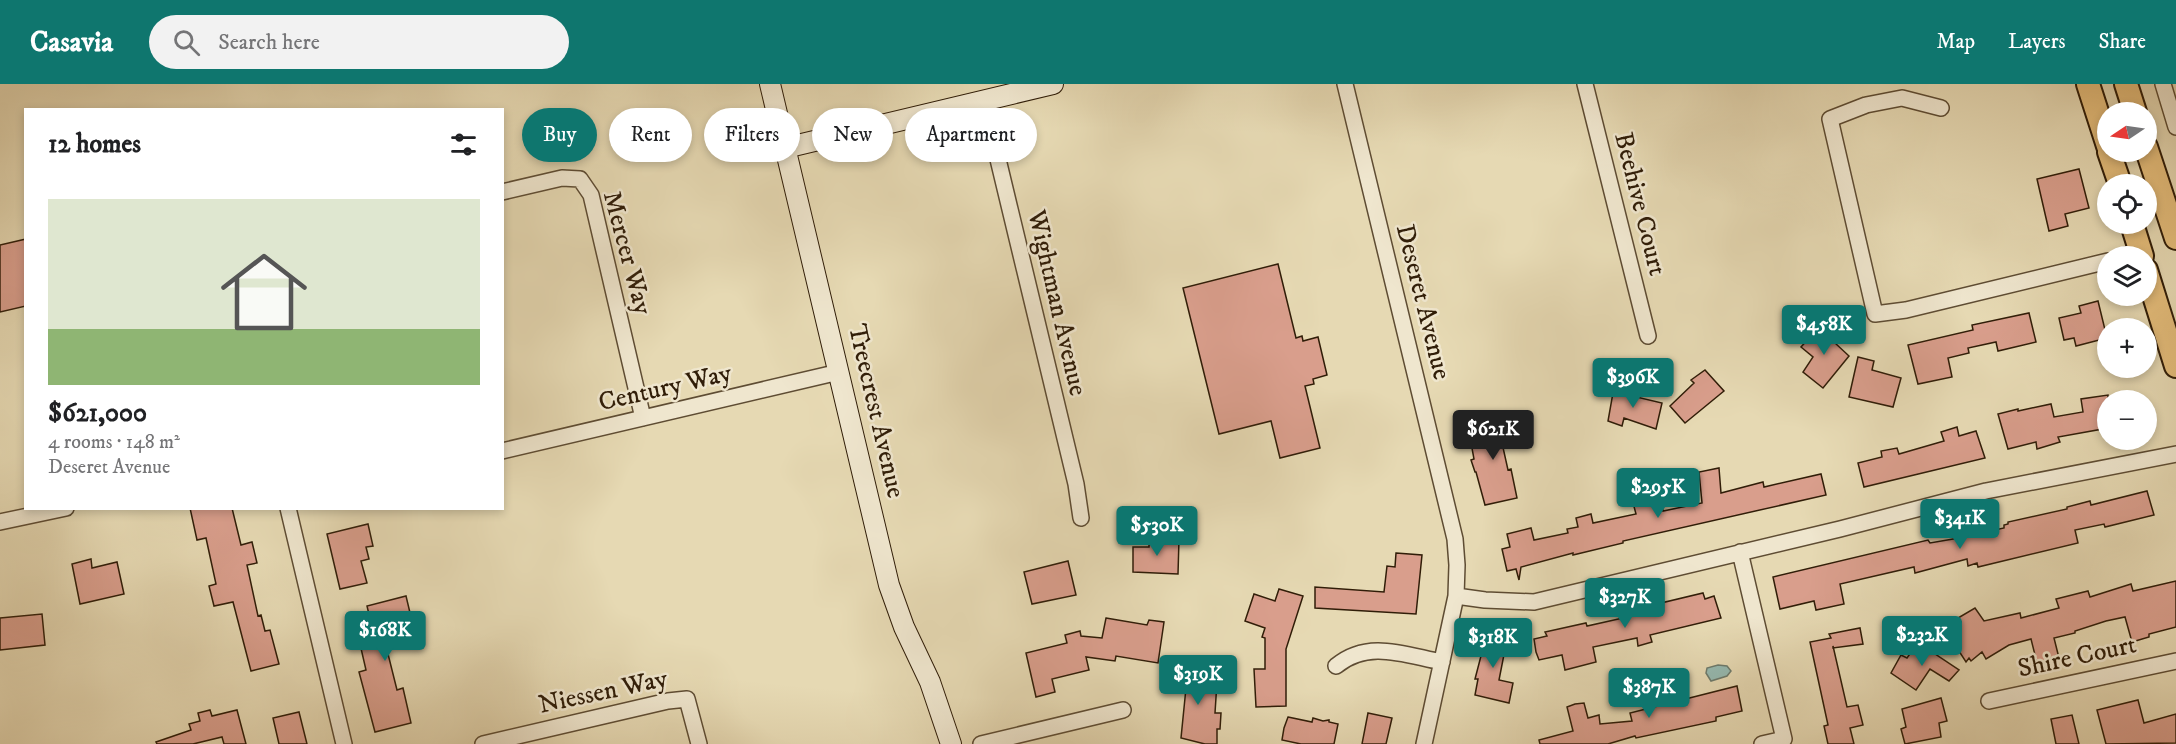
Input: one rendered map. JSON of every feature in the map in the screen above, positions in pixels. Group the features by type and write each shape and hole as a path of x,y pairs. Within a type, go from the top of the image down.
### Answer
{"main road":[{"path":"2088,84 2097,112"},
{"path":"2126,84 2132,102"},
{"path":"2151,162 2176,238"},
{"path":"2155,306 2176,366"}],"street":[{"name":"Treecrest Avenue","path":"770,84 776,108"},
{"path":"800,144 1053,84"},
{"name":"Deseret Avenue","path":"1345,84 1455,539 1456,596 1424,744"},
{"name":"Beehive Court","path":"1585,84 1648,336"},
{"path":"2163,84 2176,127"},
{"path":"1941,108 1902,98 1866,105 1830,119 1875,314 1906,310 2097,264"},
{"name":"Wightman Avenue","path":"984,100 1076,484 1081,518"},
{"name":"Treecrest Avenue","path":"788,162 894,599 904,627 930,682 951,744"},
{"name":"Mercer Way","path":"504,192 562,178 580,179 591,195 643,418"},
{"name":"Century Way","path":"504,451 839,372"},
{"path":"1456,596 1493,601 1534,602 1840,530 1986,491 2176,454"},
{"path":"0,522 57,510"},
{"path":"288,510 344,744"},
{"path":"1740,552 1784,738 1762,744"},
{"path":"1336,666 1345,658 1369,650 1442,662"},
{"name":"Shire Court","path":"1989,701 2176,661"},
{"name":"Niessen Way","path":"483,744 668,701 687,699 699,744"},
{"path":"981,744 1123,710"}],"water":[{"path":"1718,665 1727,666 1731,671 1727,676 1711,681 1706,673 1707,668"}],"building":[{"path":"2079,169 2089,208 2065,214 2068,226 2049,231 2037,179"},
{"path":"24,239 24,306 0,312 0,245"},
{"path":"1278,264 1296,338 1302,336 1303,341 1318,337 1327,375 1313,379 1314,384 1305,386 1320,448 1280,458 1271,421 1219,434 1183,288"},
{"path":"2097,301 2102,318 2097,318 2097,341 2076,346 2074,338 2064,340 2059,318 2081,313 2079,306"},
{"path":"2029,313 2036,342 1998,351 1996,342 1968,348 1969,353 1948,358 1952,377 1918,384 1908,345 1973,330 1972,325"},
{"path":"1822,324 1838,339 1835,343 1849,356 1823,388 1803,372 1813,357 1801,347"},
{"path":"1858,357 1874,361 1872,370 1901,378 1893,407 1849,397"},
{"path":"1705,370 1724,391 1685,423 1670,406 1694,383 1691,380"},
{"path":"1614,387 1632,393 1632,396 1662,403 1656,429 1624,418 1622,426 1608,421"},
{"path":"2097,397 2097,430 2058,437 2060,442 2037,449 2036,442 2008,449 1998,414 2051,404 2054,417 2083,412 2081,399"},
{"path":"1511,418 1516,440 1502,443 1508,470 1511,469 1517,498 1485,505 1471,460 1474,459 1469,432 1491,422"},
{"path":"1957,427 1959,436 1976,431 1985,458 1864,487 1858,463 1882,457 1881,451 1897,448 1899,454 1944,441 1941,432"},
{"path":"1719,468 1721,493 1763,482 1764,487 1821,474 1826,495 1623,541 1623,543 1521,567 1519,580 1516,569 1507,571 1502,549 1510,547 1507,534 1531,528 1534,540 1568,533 1567,529 1578,527 1576,518 1591,514 1593,523 1636,514 1632,499 1660,494 1663,511 1702,503 1699,472"},
{"path":"2147,491 2154,515 2105,527 2104,524 2075,530 2078,543 1978,567 1977,563 1968,566 1967,559 1915,573 1914,567 1840,584 1844,604 1816,610 1814,601 1780,609 1773,577 1928,540 1930,543 2004,528 2008,522 2067,509 2067,507 2090,501 2091,505"},
{"path":"190,510 232,510 241,545 252,542 257,563 247,565 258,616 261,615 265,631 270,630 279,664 251,671 233,602 214,606 209,586 216,584 206,538 197,540"},
{"path":"368,524 373,546 366,547 369,559 361,561 367,583 340,589 327,534"},
{"path":"1149,539 1179,539 1178,574 1133,572 1133,547 1149,547"},
{"path":"1396,553 1422,555 1416,614 1315,608 1315,587 1384,592 1387,566 1395,567"},
{"path":"91,559 92,568 117,562 124,594 80,604 72,564"},
{"path":"1068,561 1076,595 1032,604 1024,572"},
{"path":"2176,581 2176,627 2149,634 2149,637 2132,642 2125,617 2106,621 2054,638 2059,658 2037,663 2031,639 2009,645 1986,659 1982,652 1971,661 1969,658 1966,662 1946,631 1961,622 1958,618 1975,608 1984,621 2020,613 2021,618 2059,608 2056,599 2088,591 2090,597 2131,584 2133,591"},
{"path":"1279,589 1303,596 1286,649 1286,706 1256,707 1254,669 1265,669 1265,638 1262,637 1265,628 1245,621 1254,594 1275,601"},
{"path":"1703,593 1705,599 1714,596 1721,618 1650,635 1652,642 1638,646 1637,638 1593,647 1596,662 1565,670 1562,655 1539,660 1534,639 1547,636 1545,632 1632,616 1630,602 1637,600 1640,608"},
{"path":"406,596 416,638 386,646 397,690 403,688 411,723 375,732 359,672 366,670 357,631 372,627 367,606"},
{"path":"42,614 45,645 0,650 0,618"},
{"path":"1106,618 1147,625 1149,620 1164,622 1158,663 1116,656 1115,661 1086,657 1089,670 1052,679 1055,692 1036,697 1026,653 1067,643 1065,635 1080,631 1081,636 1102,638"},
{"path":"1860,628 1863,644 1833,648 1847,707 1858,705 1863,725 1850,728 1854,744 1828,744 1824,726 1828,725 1810,642 1831,638 1829,634"},
{"path":"1488,629 1508,634 1499,680 1513,683 1509,703 1475,695 1478,679 1475,679"},
{"path":"1916,645 1924,650 1926,648 1959,670 1949,681 1930,669 1916,690 1891,673 1901,655 1907,658"},
{"path":"1171,668 1199,669 1199,679 1217,682 1215,713 1221,713 1220,729 1217,729 1217,744 1205,744 1181,738 1186,688 1171,687"},
{"path":"1737,686 1742,711 1716,717 1716,721 1636,738 1635,736 1608,744 1540,744 1539,740 1573,731 1567,707 1575,704 1584,703 1588,718 1599,715 1600,724 1632,721 1630,713"},
{"path":"1941,698 1947,721 1939,723 1941,737 1905,744 1901,729 1906,727 1902,709"},
{"path":"2138,700 2144,723 2176,714 2176,743 2106,744 2097,710"},
{"path":"210,710 212,716 237,710 246,744 224,744 222,737 193,744 157,744 156,742 191,730 189,724 200,721 198,713"},
{"path":"299,712 307,744 279,744 273,718"},
{"path":"1368,713 1392,718 1386,744 1362,744"},
{"path":"2072,715 2079,744 2056,744 2051,719"},
{"path":"1288,717 1312,722 1313,718 1329,720 1329,722 1338,724 1334,744 1301,744 1282,740"}]}
